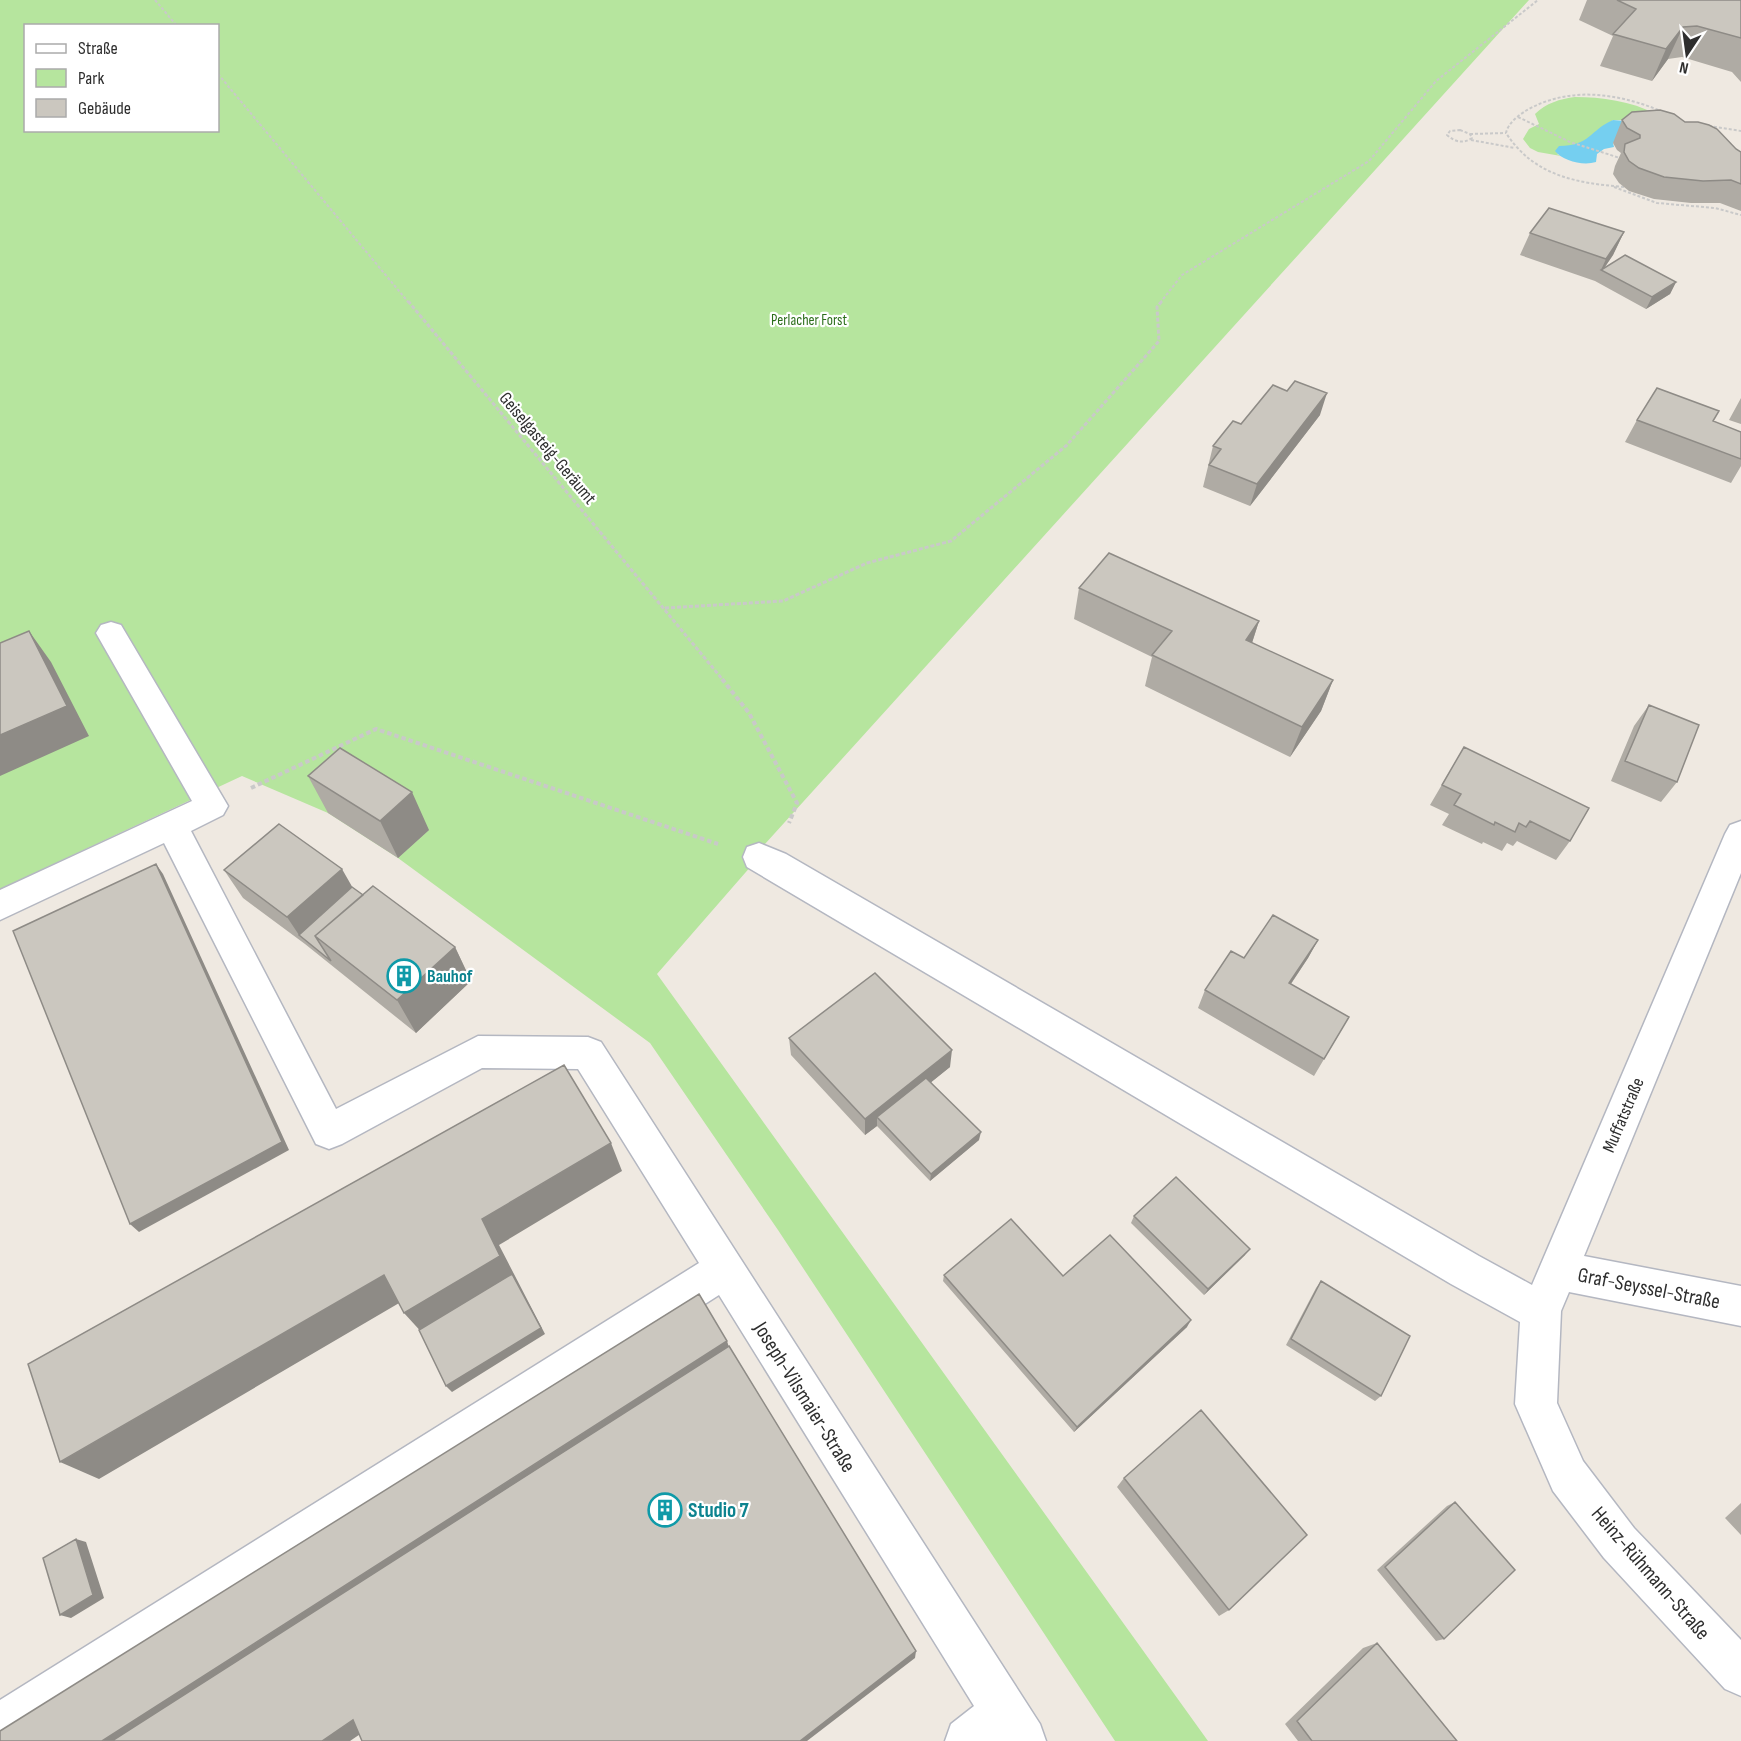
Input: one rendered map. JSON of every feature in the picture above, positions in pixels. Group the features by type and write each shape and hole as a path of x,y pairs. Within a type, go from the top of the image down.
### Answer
{"street":[{"path":"0,906 212,806 111,633"},
{"name":"Joseph-Vilsmaier-Straße","path":"172,826 329,1132 478,1052 588,1053 1014,1726"},
{"name":"Muffatstraße","path":"1536,1404 1540,1311 1741,834"},
{"path":"766,860 1454,1264 1540,1311"},
{"path":"0,1727 724,1269"},
{"name":"Graf-Seyssel-Straße","path":"1558,1270 1741,1306"},
{"name":"Heinz-Rühmann-Straße","path":"1536,1404 1568,1476 1619,1543 1741,1673"},
{"path":"968,1741 1014,1726"}],"path":[{"path":"155,0 175,24"},
{"path":"665,608 783,601 867,563 951,541 1067,445 1159,341 1157,308 1182,275 1369,161 1436,81 1538,0"},
{"name":"Geiselgasteig-Geräumt","path":"219,75 665,608 749,713 796,803 766,860"},
{"path":"1624,187 1582,183 1536,164 1516,148 1506,133 1507,127 1534,106 1559,95 1576,93 1626,99 1668,114"},
{"path":"1518,117 1570,142 1629,161"},
{"path":"1707,126 1741,131"},
{"path":"1506,133 1470,134 1456,130 1450,131 1447,135 1458,142 1471,140 1516,148"},
{"path":"1470,134 1471,140"},
{"path":"1613,186 1640,199 1658,203 1724,209 1741,215"},
{"path":"212,806 376,729 766,860"}],"green space":[{"name":"Perlacher Forst","path":"0,0 1529,0 765,844 759,857 657,974 1208,1741 1115,1741 778,1230 650,1043 398,858 328,813 242,776 0,889"},
{"path":"1575,97 1606,99 1636,106 1657,115 1668,128 1613,120 1590,138 1557,154 1561,156 1538,152 1530,148 1523,139 1529,129 1539,124 1535,114 1553,102"}],"water":[{"path":"1613,120 1637,122 1613,143 1614,147 1604,149 1597,154 1596,162 1574,162 1563,158 1555,151 1559,146 1584,140"}],"building":[{"path":"1617,0 1741,0 1741,38 1697,26 1683,27 1666,49 1613,34 1636,9"},
{"path":"1660,110 1674,114 1685,122 1698,122 1717,129 1741,152 1741,184 1731,180 1703,181 1664,177 1639,168 1629,161 1624,152 1625,144 1640,138 1640,135 1627,128 1622,120 1632,112"},
{"path":"1549,208 1624,232 1606,259 1530,233"},
{"path":"1625,255 1676,282 1652,297 1601,270"},
{"path":"1295,381 1327,393 1257,484 1209,465 1221,449 1213,446 1233,421 1241,424 1273,385 1287,391"},
{"path":"1657,388 1719,411 1713,421 1741,432 1741,459 1637,420"},
{"path":"1109,553 1259,621 1246,640 1333,680 1302,727 1152,655 1172,631 1079,588"},
{"path":"29,631 67,706 0,735 0,643"},
{"path":"1649,705 1699,725 1677,782 1625,761"},
{"path":"1464,747 1589,808 1570,841 1530,821 1526,827 1519,823 1515,832 1495,822 1494,825 1454,805 1461,794 1442,785"},
{"path":"340,748 412,792 380,821 308,776"},
{"path":"279,824 342,869 287,917 224,870"},
{"path":"156,864 282,1142 130,1224 13,931"},
{"path":"373,886 455,947 397,1000 315,936"},
{"path":"352,887 363,895 315,936 331,961 299,935"},
{"path":"1273,915 1318,940 1289,983 1349,1017 1324,1059 1205,990 1231,951 1244,958"},
{"path":"875,973 952,1050 865,1119 789,1038"},
{"path":"564,1065 611,1143 482,1219 500,1256 404,1313 384,1275 60,1462 28,1364"},
{"path":"926,1078 981,1132 931,1174 877,1117"},
{"path":"1176,1177 1250,1249 1208,1289 1134,1216"},
{"path":"1011,1219 1063,1276 1110,1235 1191,1320 1077,1427 944,1275"},
{"path":"512,1274 541,1328 446,1386 419,1330"},
{"path":"1321,1281 1410,1336 1381,1396 1291,1339"},
{"path":"699,1294 727,1341 102,1741 0,1741 0,1731"},
{"name":"Studio 7","path":"729,1346 916,1651 800,1741 362,1741 353,1720 322,1741 112,1741"},
{"path":"1201,1410 1307,1535 1229,1610 1124,1478"},
{"path":"1455,1502 1515,1570 1444,1639 1385,1567"},
{"path":"76,1539 93,1595 60,1615 43,1558"},
{"path":"1377,1643 1457,1741 1312,1741 1297,1721"}],"place":[{"name":"Bauhof","path":"404,976"},
{"name":"Studio 7","path":"665,1510"}]}
